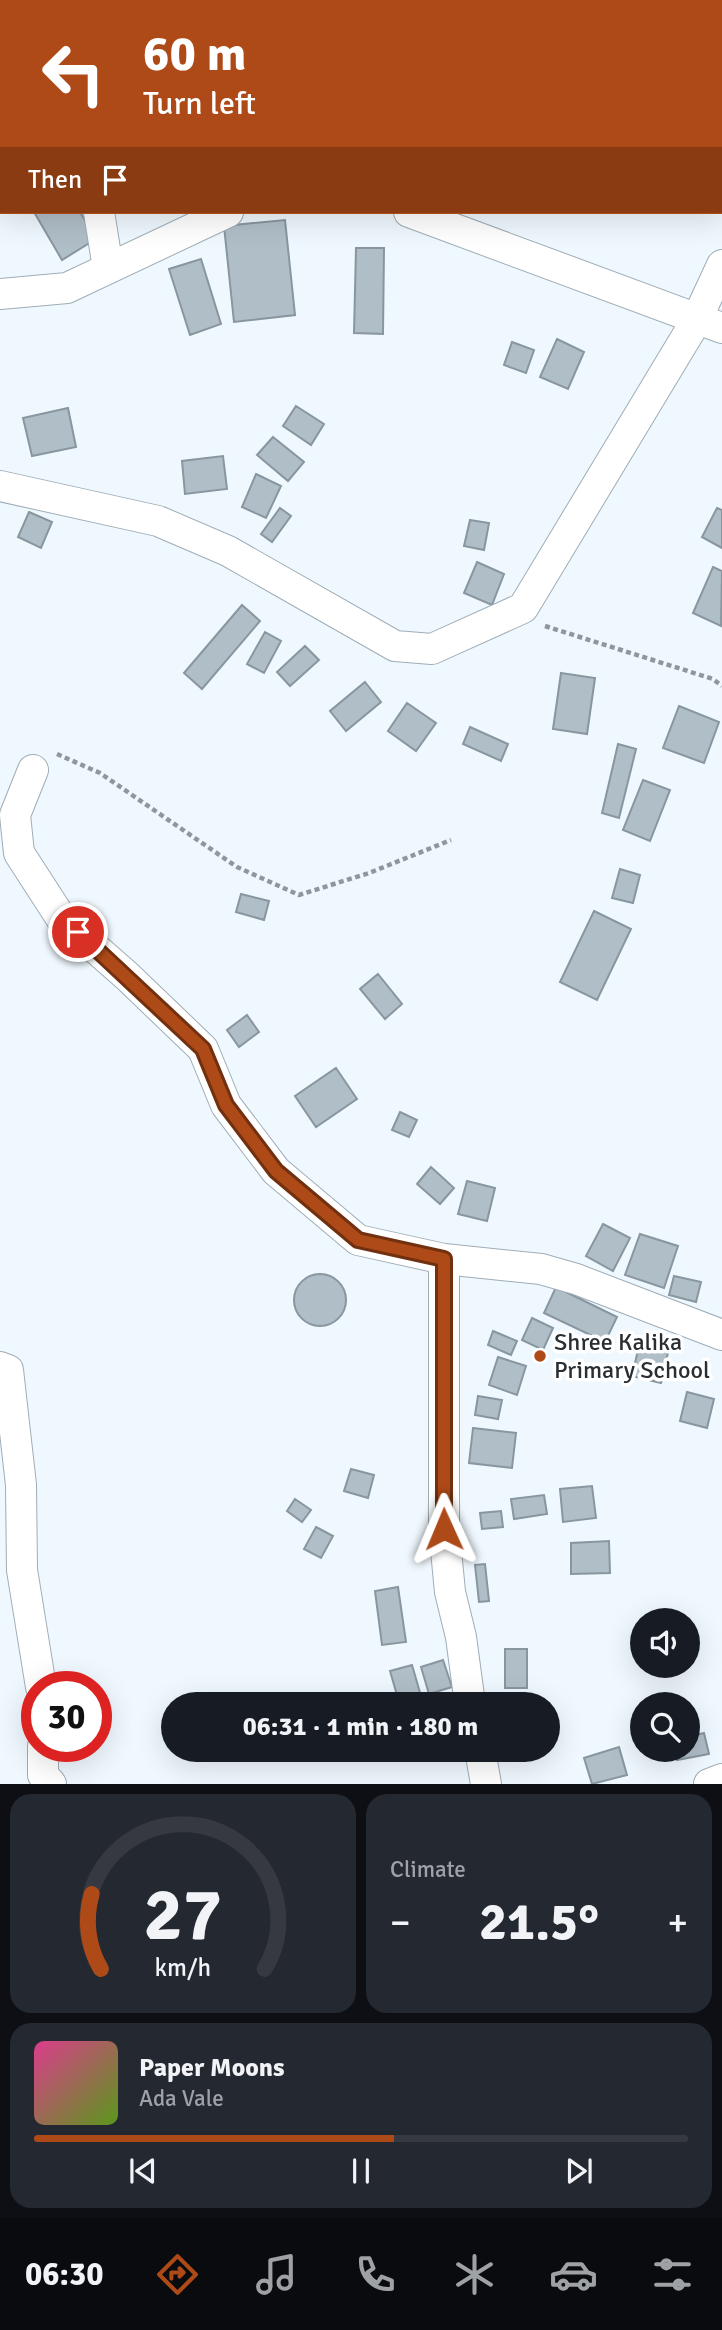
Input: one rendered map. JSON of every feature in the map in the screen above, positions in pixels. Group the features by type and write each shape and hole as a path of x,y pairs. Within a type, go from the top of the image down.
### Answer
{"street":[{"path":"99,214 108,268"},
{"path":"0,294 67,288 224,214"},
{"path":"415,214 709,325"},
{"path":"0,486 158,522 228,551 395,646 432,649 523,608 709,325 722,265"},
{"path":"33,771 15,815 19,853 61,918 127,976 203,1049 226,1105 276,1171 358,1240 444,1259 541,1269 576,1279 722,1335"},
{"path":"444,1259 444,1529 450,1592 461,1637 468,1692"},
{"path":"0,1367 8,1370 21,1485 22,1570 38,1671"},
{"path":"43,1762 43,1774 51,1784"},
{"path":"482,1762 486,1784"},
{"path":"709,1784 722,1779"}],"path":[{"path":"523,608 546,627 713,680 722,686"},
{"path":"33,771 59,753 100,773 237,867 299,895 369,873 451,840"}],"building":[{"path":"35,214 81,214 96,239 62,260"},
{"path":"285,220 295,315 234,322 224,226"},
{"path":"356,248 384,248 383,334 354,333"},
{"path":"201,259 221,324 190,335 169,269"},
{"path":"557,339 584,352 568,389 540,377"},
{"path":"512,342 534,350 526,373 504,365"},
{"path":"296,406 324,424 311,445 283,426"},
{"path":"68,408 76,447 32,456 23,418"},
{"path":"273,437 304,462 288,481 257,455"},
{"path":"223,456 227,489 185,494 182,461"},
{"path":"256,474 281,486 266,518 242,507"},
{"path":"280,508 291,516 272,542 261,534"},
{"path":"717,508 722,510 722,548 702,537"},
{"path":"29,512 52,522 41,548 18,537"},
{"path":"470,520 489,523 484,550 464,546"},
{"path":"477,562 504,574 492,605 464,593"},
{"path":"713,567 722,571 721,626 693,613"},
{"path":"242,605 260,621 202,689 184,673"},
{"path":"265,632 281,641 264,673 247,664"},
{"path":"305,646 319,660 290,686 277,672"},
{"path":"561,673 595,678 587,734 553,729"},
{"path":"365,682 381,702 346,731 330,711"},
{"path":"407,703 436,723 416,751 388,731"},
{"path":"679,706 719,722 704,763 663,748"},
{"path":"470,727 508,744 501,761 463,744"},
{"path":"618,744 636,749 619,818 602,813"},
{"path":"643,780 670,790 650,841 623,830"},
{"path":"620,869 640,875 633,903 612,898"},
{"path":"241,894 269,901 264,920 236,912"},
{"path":"594,911 631,929 597,1000 560,982"},
{"path":"378,974 402,1004 385,1019 360,989"},
{"path":"247,1015 259,1032 239,1047 227,1030"},
{"path":"336,1068 357,1099 316,1127 295,1096"},
{"path":"400,1112 417,1120 409,1137 392,1130"},
{"path":"431,1167 454,1188 440,1204 417,1184"},
{"path":"467,1181 495,1188 487,1221 458,1214"},
{"path":"603,1224 630,1238 613,1271 586,1256"},
{"path":"640,1234 678,1246 664,1288 625,1275"},
{"path":"320,1274 339,1281 346,1300 339,1319 320,1326 301,1319 294,1300 301,1281"},
{"path":"674,1276 701,1282 696,1302 669,1295"},
{"path":"556,1287 617,1317 605,1342 544,1313"},
{"path":"532,1318 553,1328 543,1350 522,1340"},
{"path":"493,1331 517,1341 511,1355 488,1345"},
{"path":"641,1337 670,1344 661,1383 632,1376"},
{"path":"498,1357 526,1366 517,1395 489,1385"},
{"path":"687,1392 714,1399 707,1428 680,1421"},
{"path":"478,1396 502,1400 498,1419 475,1415"},
{"path":"473,1428 516,1433 512,1468 469,1463"},
{"path":"351,1469 374,1475 368,1498 344,1491"},
{"path":"592,1486 596,1518 563,1522 560,1489"},
{"path":"544,1495 547,1514 514,1519 511,1499"},
{"path":"295,1499 311,1510 302,1522 287,1511"},
{"path":"501,1511 503,1527 482,1529 480,1513"},
{"path":"316,1527 333,1536 321,1558 304,1549"},
{"path":"609,1541 610,1573 571,1574 571,1543"},
{"path":"485,1564 489,1601 479,1602 475,1565"},
{"path":"398,1587 406,1642 382,1645 375,1591"},
{"path":"505,1649 527,1649 527,1688 505,1688"},
{"path":"443,1660 452,1687 428,1692 421,1667"},
{"path":"412,1665 420,1692 396,1692 390,1671"},
{"path":"704,1733 709,1754 700,1756 700,1734"},
{"path":"619,1747 627,1775 592,1784 584,1758"}],"place":[{"name":"Shree Kalika Primary School","path":"540,1356"}],"route":[{"path":"78,932 203,1049 226,1105 276,1171 358,1240 444,1259 444,1529"}]}
